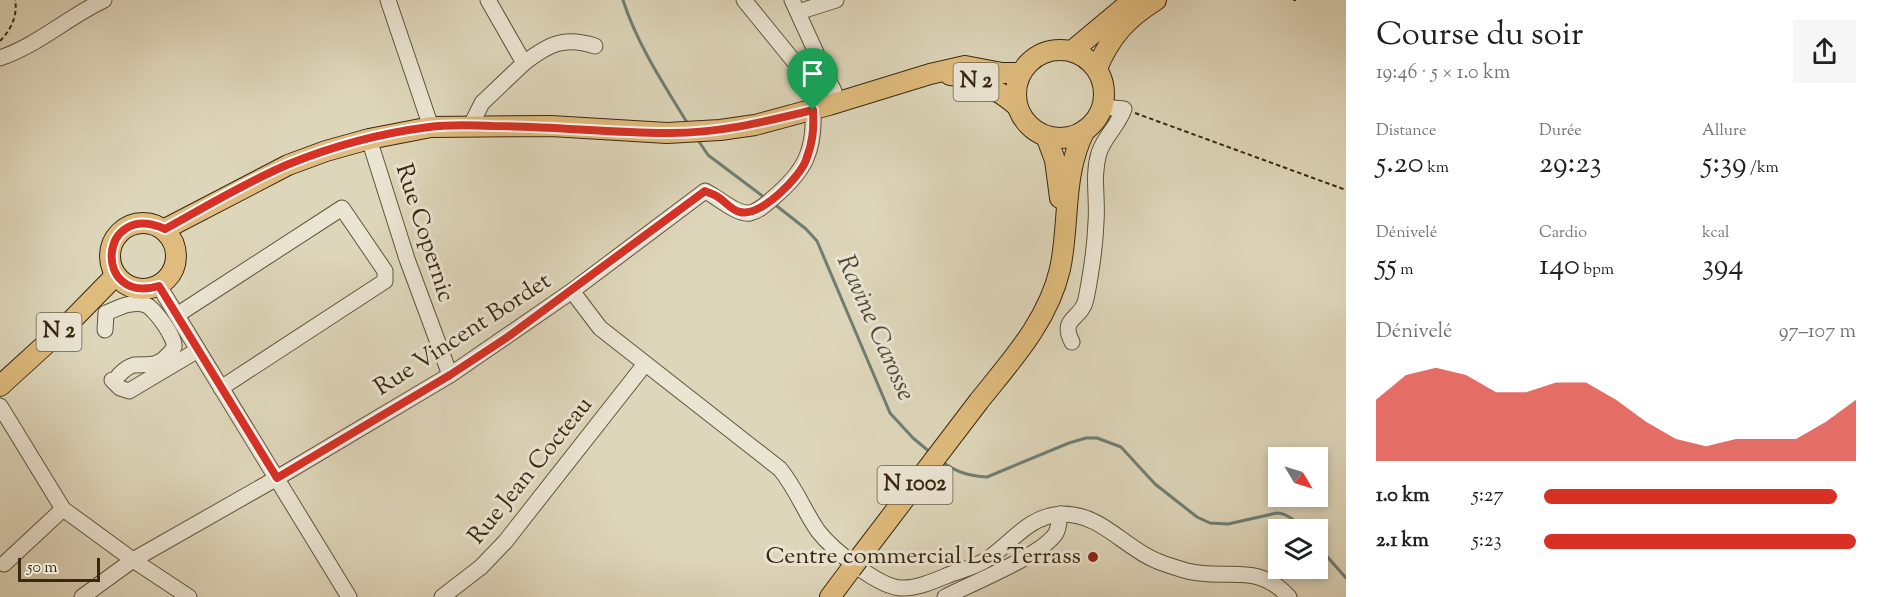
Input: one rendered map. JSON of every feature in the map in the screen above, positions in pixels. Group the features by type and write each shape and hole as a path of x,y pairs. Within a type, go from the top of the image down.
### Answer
{"main road":[{"path":"1072,51 1133,0"},
{"path":"1097,68 1106,49 1125,23 1156,0"},
{"path":"1052,50 1072,51 1082,55 1097,68 1104,87 1103,107 1093,124 1066,138 1046,136 1036,132 1027,123 1017,106 1016,95 1021,74 1026,65 1043,53 1052,50"},
{"name":"N 2","path":"165,229 288,165 369,139 431,127 551,126 667,133 720,130 755,125 813,110 836,96 965,66 1021,74"},
{"name":"N 2","path":"930,74 962,76 996,90 1017,106"},
{"name":"N 1002","path":"830,597 1013,358 1043,313 1060,270 1072,165 1085,130"},
{"name":"N 1002","path":"1046,136 1055,160 1064,246"},
{"path":"144,223 165,229 176,248 177,259 168,279 159,286 147,289 135,289 124,283 116,274 110,259 111,248 116,238 123,230 133,225 144,223"},
{"name":"N 2","path":"0,386 69,323 116,274"}],"street":[{"path":"0,58 39,40 83,10 104,0"},
{"path":"388,0 431,127"},
{"path":"488,0 524,63"},
{"path":"744,0 810,81 836,96"},
{"path":"836,0 795,6 836,96"},
{"path":"471,125 482,103 540,51 568,40 595,46"},
{"path":"1072,342 1066,332 1067,326 1086,303 1097,220 1095,173 1104,142 1120,120 1124,109 1103,107"},
{"name":"Rue Vincent Bordet","path":"82,597 133,560 450,375 572,291 705,191 740,212 749,213 761,208 787,186 806,163 814,134 813,110"},
{"name":"Rue Copernic","path":"369,139 407,259 450,375"},
{"path":"177,315 342,208 385,271 385,281 222,388"},
{"path":"159,286 349,597"},
{"path":"572,291 600,328 780,469 792,484 825,539 865,571 887,585 903,588 922,585 987,560 1028,526 1048,516 1060,514 1085,517 1096,521 1157,561 1202,574 1254,574 1266,579 1287,596"},
{"path":"105,330 106,313 137,303 148,306 156,312 173,340 174,348 166,358 153,366 133,365 115,377 120,388 129,391 198,350"},
{"name":"Rue Jean Cocteau","path":"442,597 481,567 505,542 645,364"},
{"path":"0,406 63,509 189,597"},
{"path":"4,564 63,509"},
{"path":"947,597 1046,545 1056,532 1060,514"}],"path":[{"path":"0,41 11,27 16,7 15,0"},
{"path":"1124,109 1346,189"}],"waterway":[{"name":"Ravine Carosse","path":"623,0 643,48 688,124"},
{"name":"Ravine Carosse","path":"696,137 708,155 765,198"},
{"name":"Ravine Carosse","path":"773,203 806,229 817,241 890,413 913,438 931,453"},
{"name":"Ravine Carosse","path":"941,461 963,473 987,477 1069,443 1086,438 1097,438 1121,447 1155,484 1197,517 1210,523 1228,524 1277,513 1292,519"},
{"name":"Ravine Carosse","path":"1328,558 1346,578"}],"place":[{"name":"Centre commercial Les Terrass","path":"1093,557"}],"route":[{"path":"813,110 814,134 806,163 787,186 761,208 749,213 740,212 705,191 509,336 450,375 277,478 159,286 135,289 124,283 113,270 110,259 111,248 116,238 123,230 133,225 144,223 165,229 288,165 369,139 431,127 471,125 551,126 667,133 720,130 755,125 813,110"}]}
